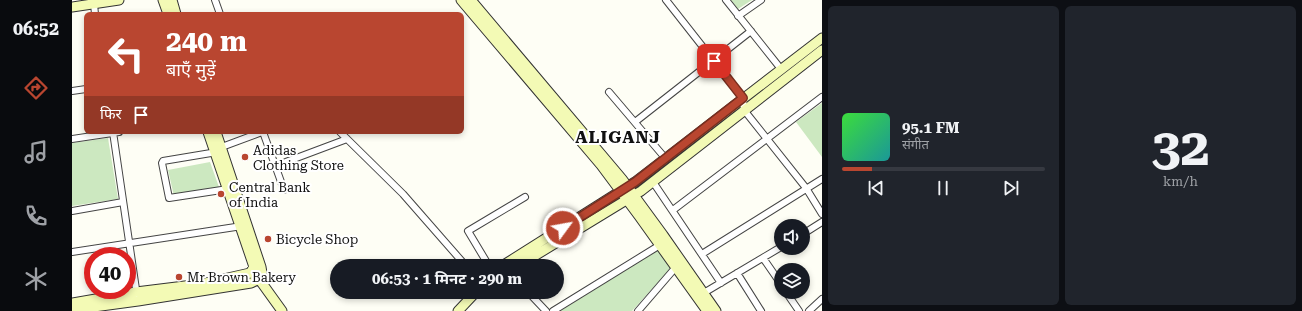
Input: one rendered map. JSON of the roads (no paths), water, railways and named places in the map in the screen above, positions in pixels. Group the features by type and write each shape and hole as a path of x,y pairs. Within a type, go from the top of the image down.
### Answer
{"street":[{"path":"72,5 94,4 119,0"},
{"path":"164,0 167,12"},
{"path":"172,0 175,12"},
{"path":"215,0 219,12"},
{"path":"461,0 543,91"},
{"path":"666,0 743,98 744,110 806,188 822,214"},
{"path":"726,0 781,69"},
{"path":"738,16 761,0"},
{"path":"473,1 601,165 624,189 700,295 707,311"},
{"path":"94,4 95,12"},
{"path":"634,122 751,31"},
{"path":"513,259 624,189 666,159 822,38"},
{"path":"529,259 653,182 822,50"},
{"path":"72,91 84,89"},
{"path":"609,92 666,159"},
{"path":"673,210 822,97"},
{"path":"72,139 103,134"},
{"path":"115,134 123,202 137,297"},
{"path":"72,310 104,305 250,273 254,267 244,226 218,150 209,134"},
{"path":"137,297 252,283 259,279 262,273 261,267 228,189 218,150 216,134"},
{"path":"228,189 169,198 162,163 163,161 218,150 257,134"},
{"path":"263,134 284,190"},
{"path":"342,134 403,194 460,259"},
{"path":"275,166 347,139"},
{"path":"702,254 822,179"},
{"path":"653,182 721,283"},
{"path":"484,259 468,231 525,197"},
{"path":"630,197 660,245 676,267 716,311"},
{"path":"72,211 123,202"},
{"path":"810,230 822,222"},
{"path":"72,252 244,226"},
{"path":"553,311 660,245"},
{"path":"700,295 774,251"},
{"path":"763,258 774,274"},
{"path":"638,311 676,267"},
{"path":"250,273 259,279 282,311"},
{"path":"737,273 761,311"},
{"path":"458,311 469,299"},
{"path":"535,299 546,311"},
{"path":"791,299 799,311"},
{"path":"809,311 822,299"},
{"path":"72,303 104,305"}],"place":[{"name":"Adidas Clothing Store","path":"245,157"},
{"name":"Central Bank of India","path":"221,194"},
{"name":"Bicycle Shop","path":"268,239"},
{"name":"Mr Brown Bakery","path":"179,277"}],"district":[{"name":"ALIGANJ","path":"618,137"}]}
